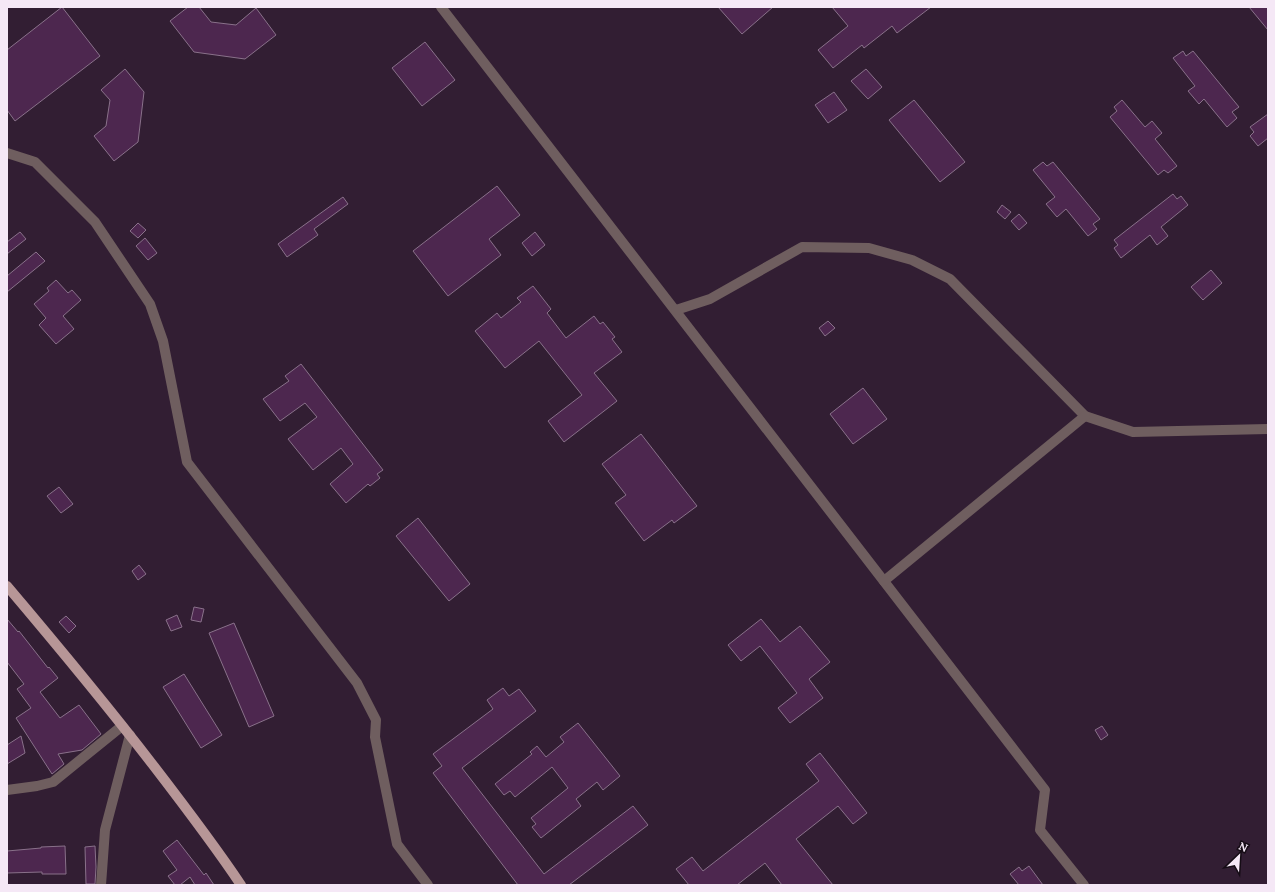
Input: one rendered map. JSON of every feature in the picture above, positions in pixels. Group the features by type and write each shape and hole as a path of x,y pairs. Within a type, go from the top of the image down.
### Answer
{"main road":[{"path":"7,586 130,735 218,851 241,885"}],"street":[{"path":"441,7 1045,790 1040,830 1084,885"},
{"path":"7,153 35,162 95,222 150,304 163,341 187,462 357,683 376,720 375,738 397,844 428,885"},
{"path":"676,310 710,299 802,247 869,248 912,260 950,278 1085,416 1133,432 1268,429"},
{"path":"884,581 1085,416"},
{"path":"7,790 53,782 122,726"},
{"path":"101,885 105,830 130,735"}],"building":[{"path":"62,7 100,56 15,121 7,110 7,50"},
{"path":"188,7 199,7 211,22 236,25 256,8 276,35 245,59 194,52 170,21"},
{"path":"718,7 773,7 742,34"},
{"path":"832,7 931,7 897,33 892,26 864,48 862,45 833,68 818,50 848,26"},
{"path":"1249,7 1268,7 1268,30"},
{"path":"425,42 455,80 422,106 392,68"},
{"path":"1183,51 1186,56 1193,51 1239,107 1232,112 1237,118 1227,127 1204,99 1199,104 1188,91 1195,86 1173,58"},
{"path":"125,69 144,92 138,142 114,161 94,136 106,126 110,100 101,90"},
{"path":"866,69 882,87 868,99 851,81"},
{"path":"834,92 847,110 828,123 815,105"},
{"path":"914,100 965,162 940,182 889,120"},
{"path":"1122,100 1145,127 1152,121 1162,133 1155,139 1177,166 1168,173 1164,170 1158,175 1110,117 1117,111 1114,107"},
{"path":"1268,114 1268,138 1258,146 1250,136 1254,132 1250,127"},
{"path":"1043,162 1047,166 1053,162 1100,219 1093,224 1097,229 1088,236 1066,209 1057,217 1046,204 1055,197 1033,170"},
{"path":"497,186 520,215 489,239 501,255 448,296 413,251"},
{"path":"1173,194 1177,199 1181,196 1188,205 1161,227 1168,236 1157,245 1150,235 1121,258 1114,248 1118,245 1114,240"},
{"path":"343,197 348,204 314,229 318,235 287,257 278,244"},
{"path":"1002,205 1011,212 1005,219 997,212"},
{"path":"1019,214 1027,223 1019,230 1011,221"},
{"path":"138,223 146,230 138,238 130,231"},
{"path":"20,232 26,239 7,254 7,242"},
{"path":"535,232 545,245 532,256 522,243"},
{"path":"145,238 157,253 148,260 136,246"},
{"path":"36,252 45,261 7,292 7,276"},
{"path":"1211,270 1222,283 1203,300 1191,287"},
{"path":"56,280 68,293 72,290 81,300 63,316 74,329 56,344 39,325 46,318 34,304 49,291 47,288"},
{"path":"533,286 551,309 547,313 566,338 594,316 600,324 603,322 615,337 612,339 622,352 594,373 617,401 564,442 548,421 582,395 539,341 505,368 475,331 497,313 501,318 521,302 517,298"},
{"path":"828,321 835,328 825,336 819,328"},
{"path":"301,364 383,470 377,474 380,478 370,486 368,484 346,503 330,484 353,464 341,448 313,470 288,439 317,417 305,403 280,421 263,399 289,381 285,376"},
{"path":"863,388 887,419 853,444 830,414"},
{"path":"641,434 697,506 674,523 672,520 644,541 615,503 626,495 602,464"},
{"path":"59,487 73,504 61,513 47,496"},
{"path":"418,518 470,584 449,601 396,536"},
{"path":"139,565 146,574 138,580 132,571"},
{"path":"194,607 204,609 201,622 191,620"},
{"path":"177,615 182,627 171,631 166,620"},
{"path":"66,616 76,626 69,633 59,622"},
{"path":"7,619 18,632 19,631 48,668 49,667 58,678 40,692 60,718 79,705 101,734 82,750 58,754 64,764 52,774 16,718 31,708 17,689 24,684 7,662"},
{"path":"761,619 780,642 800,626 830,662 809,679 823,698 790,723 778,708 797,693 760,646 741,661 728,645"},
{"path":"234,623 274,716 249,727 209,633"},
{"path":"184,674 222,735 201,748 163,687"},
{"path":"503,688 509,696 519,689 536,711 462,768 544,874 633,806 648,825 569,885 518,885 433,773 442,766 433,754 493,709 487,700"},
{"path":"578,723 620,776 603,790 597,782 576,799 581,806 541,838 532,827 536,824 531,818 568,788 552,767 515,797 510,791 504,795 495,784 532,754 530,752 537,746 546,757 564,742 560,737"},
{"path":"1102,726 1108,735 1101,740 1095,730"},
{"path":"21,736 25,753 7,764 7,745"},
{"path":"820,753 867,813 853,824 838,806 796,839 833,885 782,885 765,863 737,885 689,885 676,869 692,857 703,871 819,781 806,764"},
{"path":"177,840 204,875 206,873 214,885 195,885 190,877 180,885 175,885 168,876 177,870 163,851"},
{"path":"65,846 66,874 42,874 42,872 7,873 7,851"},
{"path":"95,846 95,884 86,884 85,847"},
{"path":"1029,866 1043,885 1019,885 1010,874 1019,867 1022,871"}]}
